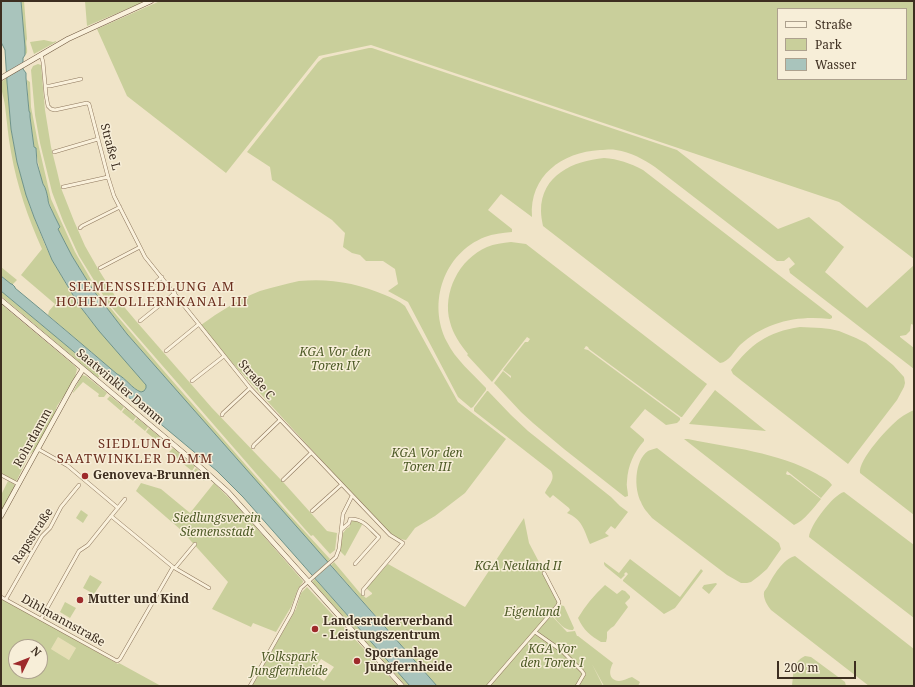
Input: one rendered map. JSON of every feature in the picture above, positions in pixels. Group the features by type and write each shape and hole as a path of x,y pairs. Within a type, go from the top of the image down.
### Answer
{"main road":[{"path":"3,77 31,60 88,30 151,1"},
{"name":"Saatwinkler Damm","path":"1,300 214,479 238,502 402,686"},
{"name":"Rohrdamm","path":"1,516 83,369"}],"street":[{"name":"Straße L","path":"41,55 44,62 48,106 55,110 87,102 89,104 114,196 145,257 162,277"},
{"path":"45,86 81,79"},
{"path":"54,152 98,139"},
{"path":"64,187 108,177"},
{"path":"80,228 120,207"},
{"path":"100,268 140,247"},
{"path":"152,285 162,277"},
{"name":"Straße C","path":"162,277 250,388 390,535 403,543 363,590 363,594"},
{"path":"140,321 175,293"},
{"path":"166,351 199,324"},
{"path":"192,382 224,356"},
{"path":"222,415 250,388"},
{"path":"253,447 280,420"},
{"path":"38,449 68,466 82,480 118,508"},
{"path":"283,480 311,453"},
{"path":"1,475 18,484"},
{"name":"Rapsstraße","path":"6,599 42,536 50,528 62,507 79,485"},
{"path":"312,511 341,485"},
{"path":"250,686 292,612 301,588 336,557 339,549 343,514 352,496"},
{"path":"41,619 79,551 88,545 125,500"},
{"path":"343,514 350,519 355,519 364,523 379,537 355,564"},
{"path":"111,516 174,568 209,588"},
{"path":"341,530 349,523 350,519"},
{"path":"174,568 195,544"},
{"name":"Dihlmannstraße","path":"1,597 117,661 120,659 174,568"},
{"path":"488,686 558,605 559,602 544,573"},
{"path":"535,632 562,651 582,670 584,674 577,686"}],"shaded area":[{"path":"58,637 76,648 69,660 51,649"}],"green space":[{"path":"21,1 24,1 27,39 27,53 25,55"},
{"path":"85,1 146,1 87,26"},
{"path":"160,1 914,1 914,259 839,202 371,45 319,56 226,173 127,96 97,29"},
{"path":"44,40 56,42 34,54 30,42"},
{"path":"369,48 677,150 778,229 809,217 844,247 825,272 867,308 914,265 914,325 911,324 910,331 906,335 900,337 914,348 914,369 790,273 789,269 795,264 789,257 784,261 777,261 655,167 641,159 632,154 621,151 600,150 573,156 561,161 551,169 542,178 536,190 533,202 532,217 501,194 488,210 512,229 512,232 488,236 471,245 459,255 450,267 443,281 439,296 439,311 441,327 447,342 465,366 486,388 471,408 458,397 408,302 388,291 398,284 395,269 383,261 366,261 360,255 352,253 343,247 345,233 332,220 272,180 270,167 247,152 318,62 323,58"},
{"path":"38,64 41,65 45,110 51,147 61,188 85,246 97,267 115,296 212,408 284,483 327,531 337,533 335,550 330,554 313,535 311,536 108,303 79,256 52,192 40,143 35,115 31,70 33,66"},
{"path":"7,78 11,129 17,162 30,207 45,245 69,289 87,316 146,385 144,391 140,392 137,390 48,315 49,311 55,304 21,275 42,249 32,226 13,165 5,103 1,86 1,82"},
{"path":"27,80 30,82 31,107 51,199 75,252 100,295 163,370 330,559 327,562 127,334 93,290 72,256 58,229 60,227 45,192 36,149 34,147 29,112"},
{"path":"604,158 624,162 643,170 832,316 832,318 794,319 771,326 750,337 740,345 726,361 720,363 543,226 541,217 542,199 546,188 553,179 561,172 581,162"},
{"path":"511,242 526,244 707,384 681,417 586,346 584,349 588,350 680,418 677,423 666,425 645,409 630,427 644,439 644,441 634,454 630,464 627,483 628,496 625,497 533,423 494,383 503,371 511,378 511,376 503,370 525,342 528,342 530,339 527,337 492,382 467,355 468,354 453,331 448,311 448,300 455,278 461,268 477,252 496,244"},
{"path":"1,267 17,280 13,284 1,276"},
{"name":"KGA Vor den Toren IV","path":"321,280 343,282 375,291 393,298 403,304 458,402 506,439 465,493 435,516 415,528 406,540 399,539 387,531 225,355 201,325 229,306 252,294 299,281"},
{"path":"1,291 101,374 98,378 1,296"},
{"path":"1,304 77,369 75,377 57,406 55,413 35,450 29,455 17,480 15,481 1,473"},
{"path":"800,327 830,329 856,338 866,343 893,365 904,377 904,387 897,400 848,464 733,374 731,370 753,346 769,336 788,329"},
{"path":"82,375 86,376 107,393 104,397 99,397 99,394 83,382 73,393"},
{"path":"715,390 766,431 689,424"},
{"path":"487,391 528,431 628,512 615,529 611,526 605,533 609,536 590,544 579,522 572,515 567,513 570,510 569,508 553,495 550,498 545,493 553,477 551,471 474,411 474,408"},
{"path":"110,396 124,407 121,411 107,399"},
{"path":"125,408 136,417 133,421 122,412"},
{"path":"914,410 914,515 860,473 864,460 882,435 900,418"},
{"path":"137,418 148,427 145,431 134,422"},
{"path":"149,428 160,437 157,441 146,432"},
{"path":"684,439 770,456 817,474 832,485 821,498 787,471 786,474 790,475 821,499 805,517 794,525"},
{"path":"173,448 184,457 180,461 169,452"},
{"path":"657,448 779,543 781,549 767,569 751,582 741,583 727,575 652,518 644,508 637,490 636,483 638,468 643,456 648,451"},
{"path":"184,458 195,466 192,471 181,462"},
{"path":"196,468 207,477 204,481 193,472"},
{"path":"8,481 14,484 15,487 1,512 1,495"},
{"name":"Siedlungsverein Siemensstadt","path":"141,483 161,489 190,513 214,483 238,507 303,581 291,607 276,632 253,623 251,627 212,609 228,582 181,530 136,491"},
{"path":"844,492 914,545 914,618 809,537 813,525 828,504 839,494"},
{"path":"81,510 88,515 83,523 76,518"},
{"path":"524,518 529,543 561,604 551,615 567,632 575,631 577,636 613,663 610,674 613,679 621,681 632,677 640,682 638,686 604,686 592,664 603,686 437,686 331,565 334,562 366,598 372,593 366,588 388,564 465,607"},
{"path":"355,520 363,523 345,556 340,551 343,533 350,526 352,521"},
{"path":"795,556 914,649 914,686 869,686 771,610 764,597 764,592 779,568 786,561"},
{"path":"630,559 680,597 701,569 703,571 675,608 664,614 623,581 628,574 626,572 621,579 604,564 604,562 619,573"},
{"path":"90,575 102,582 94,594 83,588"},
{"path":"315,579 410,686 406,686 312,582"},
{"path":"717,584 709,594 702,588 704,585"},
{"path":"605,585 617,594 622,590 625,591 630,598 625,603 628,607 614,626 607,632 606,642 601,642 588,632 578,618 590,601"},
{"name":"Volkspark Jungfernheide","path":"307,587 398,686 252,686 296,609 301,593","holes":["321,659 334,667 324,681 312,673"]},
{"path":"1,597 118,664 119,663 161,686 1,686","holes":["58,637 76,648 69,660 51,649"]},
{"path":"65,602 76,608 70,618 60,612"},
{"path":"560,605 564,606 574,628 573,630 565,628 554,617 555,611"},
{"path":"805,656 811,657 845,682 846,686 792,686 796,665 801,658"}],"water":[{"path":"1,1 21,1 25,47 23,69 26,73 29,111 34,147 36,148 37,163 49,205 60,227 58,229 72,256 93,290 127,334 437,686 410,686 243,497 217,471 1,291 1,276 138,391 144,391 146,385 99,331 79,305 52,260 34,217 17,162 11,129 5,50 1,42"}],"place":[{"name":"Genoveva-Brunnen","path":"85,476"},
{"name":"Mutter und Kind","path":"80,600"},
{"name":"Landesruderverband - Leistungszentrum","path":"315,629"},
{"name":"Sportanlage Jungfernheide","path":"357,661"}],"district":[{"name":"SIEMENSSIEDLUNG AM HOHENZOLLERNKANAL III","path":"152,294"},
{"name":"SIEDLUNG SAATWINKLER DAMM","path":"135,452"}],"park label":[{"name":"KGA Vor den Toren III","path":"427,461"},
{"name":"KGA Neuland II","path":"518,567"},
{"name":"Eigenland","path":"532,613"},
{"name":"KGA Vor den Toren I","path":"552,657"}]}
